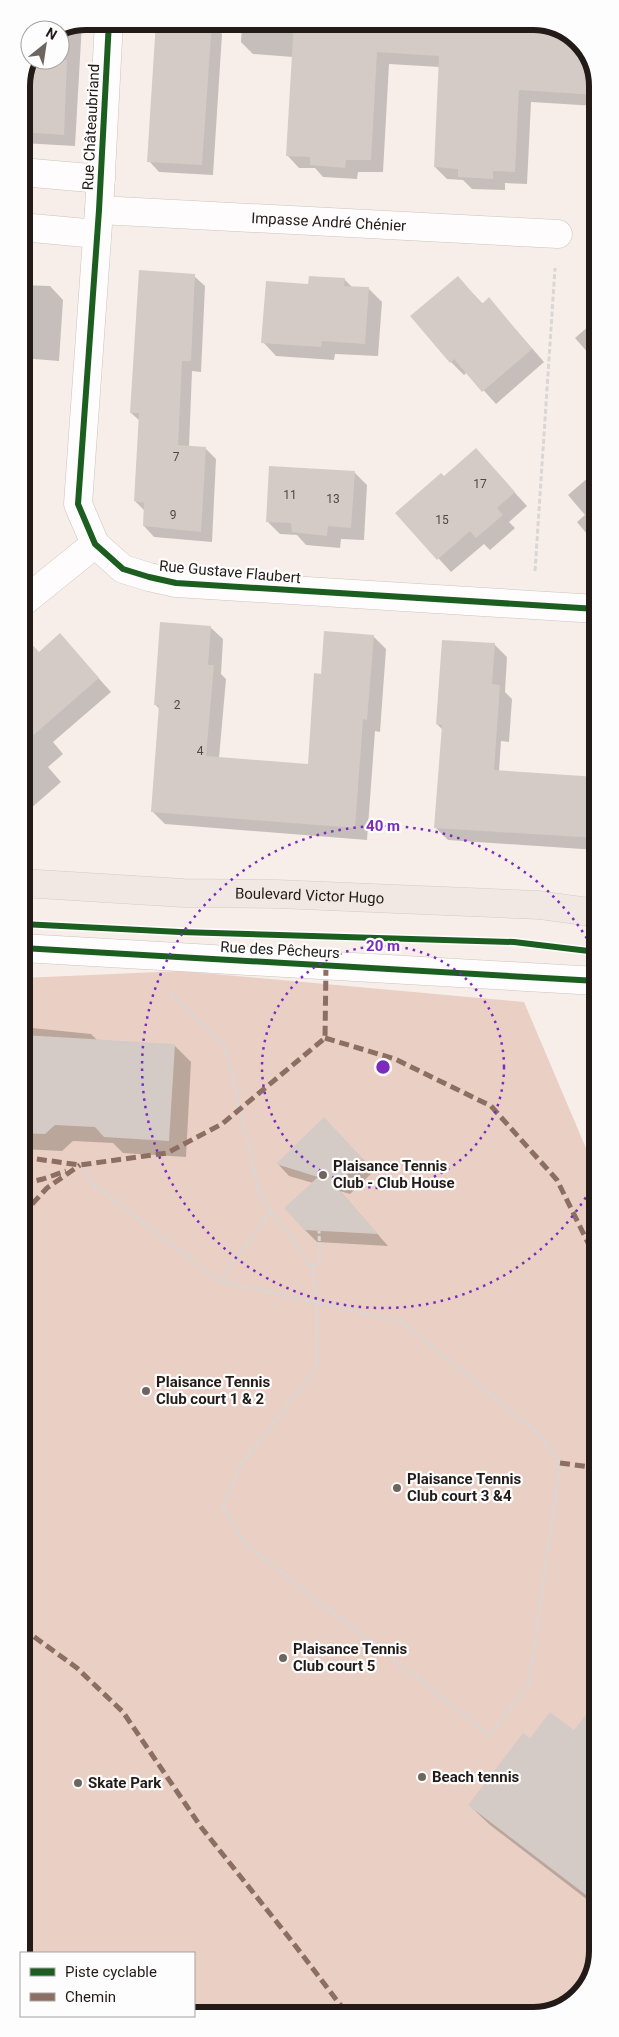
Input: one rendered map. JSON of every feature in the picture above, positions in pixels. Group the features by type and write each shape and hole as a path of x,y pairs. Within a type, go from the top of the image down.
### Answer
{"main road":[{"name":"Boulevard Victor Hugo","path":"30,883 183,893 277,894 539,905 589,912"}],"street":[{"name":"Rue Châteaubriand","path":"98,222 109,30"},
{"name":"Rue Châteaubriand","path":"30,173 101,179"},
{"path":"30,226 98,222"},
{"name":"Impasse André Chénier","path":"98,222 558,234"},
{"name":"Rue Gustave Flaubert","path":"98,222 78,504 95,544 123,569 149,578 176,583 589,608"},
{"path":"30,597 95,544"},
{"name":"Rue des Pêcheurs","path":"30,948 589,981"}],"path":[{"path":"533,604 558,234"},
{"path":"80,1165 93,1184 219,1281 317,1303 401,1321 539,1434 560,1462 529,1684 490,1735 245,1544 223,1507 241,1464 317,1368 317,1303 312,1267 260,1195 225,1046 166,989 159,956"},
{"path":"219,1281 270,1210"},
{"path":"312,1267 320,1261 320,1231"}],"shaded area":[{"path":"181,971 524,1002 589,1155 589,1951 588,1962 583,1976 570,1993 561,2000 544,2006 533,2007 195,2007 195,1952 30,1952 30,978"}],"building":[{"path":"155,30 211,30 202,165 147,162"},
{"path":"293,30 544,31 561,37 570,44 582,58 588,75 589,95 519,90 515,172 493,171 493,179 458,177 458,169 434,167 439,56 377,52 371,160 346,160 345,168 310,165 310,157 286,156"},
{"path":"32,70 67,70 64,135 30,133 30,86"},
{"path":"139,270 195,274 191,361 182,361 178,445 206,447 201,532 143,526 144,503 134,501 139,413 130,413"},
{"path":"309,276 345,278 344,286 369,287 365,344 322,341 321,347 261,343 266,281 308,284"},
{"path":"458,276 482,304 489,297 532,349 482,392 454,359 450,363 410,316"},
{"path":"476,448 515,492 497,508 503,515 476,538 470,531 437,560 395,513 441,473 444,476"},
{"path":"269,466 355,471 351,528 328,526 327,536 292,532 291,523 266,522"},
{"path":"160,622 211,626 208,665 214,665 206,756 308,764 314,673 321,674 324,631 374,635 367,720 363,719 355,828 151,812 159,705 154,705"},
{"path":"60,633 99,678 30,738 30,642 39,652"},
{"path":"442,640 495,643 492,684 500,685 494,770 589,776 589,838 434,828 442,725 436,724"},
{"path":"30,1035 175,1044 169,1141 104,1137 95,1127 55,1125 45,1134 30,1133"},
{"name":"Plaisance Tennis Club - Club House","path":"324,1117 363,1159 338,1183 331,1181 378,1234 304,1230 284,1208 318,1177 276,1164"},
{"path":"589,1711 589,1897 468,1805 523,1733 530,1738 550,1712 574,1730"}],"marked path":[{"path":"30,1158 80,1165 167,1153 222,1124 325,1038 326,965"},
{"path":"325,1038 395,1059 491,1106 557,1180 589,1245"},
{"path":"30,1206 47,1188 80,1165"},
{"path":"30,1182 66,1171"},
{"path":"560,1463 589,1467"},
{"path":"30,1634 77,1668 123,1712 201,1827 342,2007"}],"cycle path":[{"path":"109,30 99,210 78,504 95,544 123,569 176,583 589,609"},
{"path":"30,924 180,932 514,942 589,951"},
{"path":"30,948 589,981"}],"place":[{"name":"Plaisance Tennis Club - Club House","path":"323,1175"},
{"name":"Plaisance Tennis Club court 1 & 2","path":"146,1391"},
{"name":"Plaisance Tennis Club court 3 &4","path":"397,1488"},
{"name":"Plaisance Tennis Club court 5","path":"283,1658"},
{"name":"Beach tennis","path":"422,1777"},
{"name":"Skate Park","path":"78,1783"}]}
